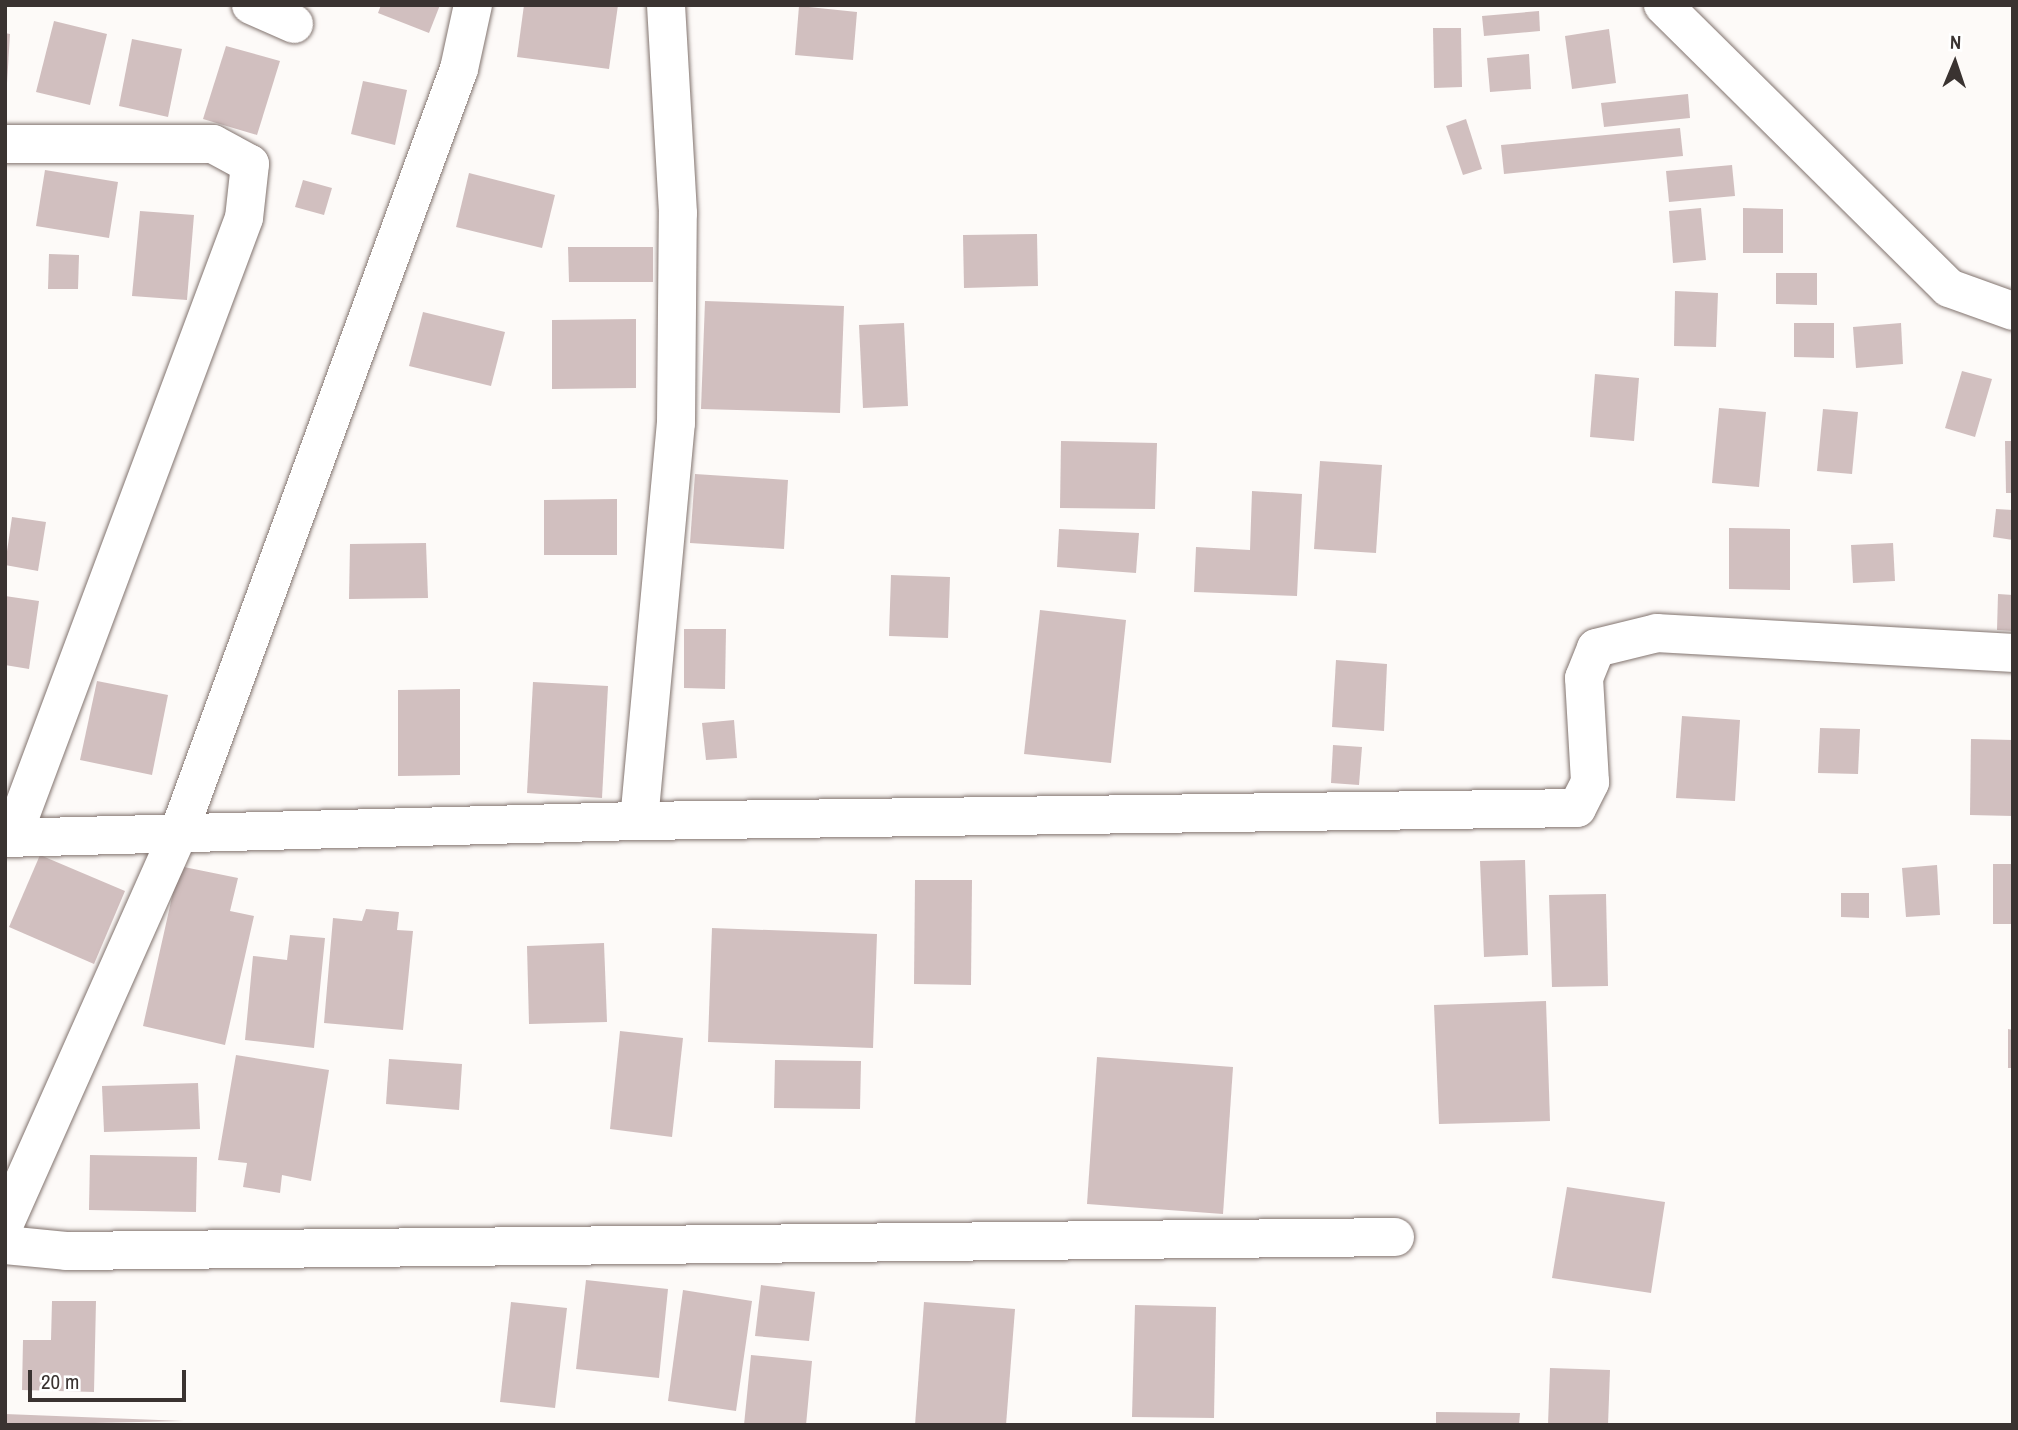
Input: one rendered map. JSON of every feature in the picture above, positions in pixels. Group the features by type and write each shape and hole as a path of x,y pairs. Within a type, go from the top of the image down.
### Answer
{"street":[{"path":"251,5 294,24"},
{"path":"5,1223 177,837 460,69 472,5"},
{"path":"639,821 676,423 678,213 666,5"},
{"path":"1663,5 1949,289 2013,311"},
{"path":"5,144 213,144 250,164 244,218 9,838 177,837 639,821 1577,808 1590,782 1584,678 1596,648 1657,633 2013,653"},
{"path":"5,1245 66,1251 1395,1237"}],"building":[{"path":"381,5 440,5 429,33 378,13"},
{"path":"524,5 618,5 609,69 517,57"},
{"path":"799,6 857,12 853,60 795,55"},
{"path":"1539,11 1540,31 1484,36 1482,16"},
{"path":"54,21 107,34 90,105 36,92"},
{"path":"1433,28 1461,28 1462,87 1434,88"},
{"path":"1609,29 1616,83 1572,89 1565,36"},
{"path":"5,33 10,34 7,83 5,83"},
{"path":"132,39 182,49 168,117 119,106"},
{"path":"226,46 280,61 257,135 203,119"},
{"path":"1529,54 1531,89 1490,92 1487,58"},
{"path":"363,81 407,90 395,145 351,134"},
{"path":"1688,94 1690,118 1604,127 1601,103"},
{"path":"1466,119 1482,169 1463,175 1446,126"},
{"path":"1680,128 1683,156 1504,174 1501,145"},
{"path":"1732,165 1735,196 1669,202 1666,171"},
{"path":"45,170 118,182 109,238 36,226"},
{"path":"469,173 555,195 542,248 456,227"},
{"path":"303,180 332,188 324,215 295,207"},
{"path":"1701,208 1706,260 1673,263 1669,211"},
{"path":"1743,208 1783,209 1783,253 1743,253"},
{"path":"140,211 194,215 187,300 132,296"},
{"path":"1037,234 1038,286 964,288 963,235"},
{"path":"568,247 653,247 653,282 569,282"},
{"path":"49,254 79,255 78,289 48,289"},
{"path":"1776,273 1817,273 1817,305 1776,304"},
{"path":"1675,291 1718,293 1716,347 1674,346"},
{"path":"705,301 844,306 840,413 701,409"},
{"path":"423,312 505,332 491,386 409,366"},
{"path":"636,319 636,388 552,389 552,320"},
{"path":"904,323 908,406 863,408 859,325"},
{"path":"1794,323 1834,323 1834,358 1794,357"},
{"path":"1901,323 1903,364 1856,368 1853,327"},
{"path":"1962,371 1992,379 1975,437 1945,428"},
{"path":"1595,374 1639,378 1634,441 1590,437"},
{"path":"1719,408 1766,412 1759,487 1712,483"},
{"path":"1823,409 1858,412 1852,474 1817,471"},
{"path":"1061,441 1157,443 1155,509 1060,508"},
{"path":"2005,441 2013,441 2013,493 2006,493"},
{"path":"1320,461 1382,465 1376,553 1314,549"},
{"path":"695,474 788,480 784,549 690,543"},
{"path":"1252,491 1302,494 1297,596 1194,592 1196,547 1250,550"},
{"path":"617,499 617,555 544,555 544,500"},
{"path":"1996,509 2013,510 2013,540 1993,537"},
{"path":"12,517 46,522 38,571 5,565"},
{"path":"1729,528 1790,529 1790,590 1729,589"},
{"path":"1059,529 1139,533 1136,573 1057,567"},
{"path":"426,543 428,598 349,599 350,544"},
{"path":"1893,543 1895,581 1853,583 1851,545"},
{"path":"891,575 950,577 948,638 889,636"},
{"path":"1998,594 2013,595 2013,631 1997,630"},
{"path":"5,596 39,601 29,669 5,665"},
{"path":"1040,610 1126,620 1111,763 1024,754"},
{"path":"684,629 726,629 725,689 684,688"},
{"path":"1336,660 1387,664 1384,731 1332,727"},
{"path":"97,681 168,695 152,775 80,760"},
{"path":"533,682 608,686 602,798 527,793"},
{"path":"460,689 460,775 398,776 398,690"},
{"path":"1682,716 1740,720 1735,801 1676,798"},
{"path":"734,720 737,758 706,760 702,723"},
{"path":"1820,728 1860,729 1858,774 1818,773"},
{"path":"1971,739 2013,740 2013,816 1970,815"},
{"path":"1333,745 1362,747 1359,785 1331,783"},
{"path":"40,855 125,891 94,964 9,927"},
{"path":"1525,860 1528,955 1484,957 1480,861"},
{"path":"1993,864 2013,864 2013,924 1993,924"},
{"path":"1937,865 1940,915 1906,917 1902,868"},
{"path":"179,866 238,878 230,911 254,916 225,1045 143,1026"},
{"path":"915,880 972,880 971,985 914,984"},
{"path":"1841,893 1869,893 1869,918 1841,917"},
{"path":"1606,894 1608,986 1552,987 1549,895"},
{"path":"366,909 399,912 397,930 413,931 403,1030 324,1023 333,918 362,921"},
{"path":"712,928 877,934 873,1048 708,1042"},
{"path":"290,935 325,938 314,1048 245,1040 253,956 287,960"},
{"path":"604,943 607,1022 529,1024 527,946"},
{"path":"1546,1001 1550,1121 1439,1124 1434,1005"},
{"path":"2008,1029 2013,1030 2013,1068 2008,1068"},
{"path":"620,1031 683,1038 672,1137 610,1129"},
{"path":"236,1055 329,1070 311,1181 282,1175 280,1193 243,1187 247,1163 218,1160"},
{"path":"1097,1057 1233,1067 1223,1214 1087,1204"},
{"path":"389,1059 462,1064 459,1110 386,1104"},
{"path":"775,1060 861,1061 860,1109 774,1108"},
{"path":"198,1083 200,1129 104,1132 102,1086"},
{"path":"90,1155 197,1157 196,1212 89,1210"},
{"path":"1567,1187 1665,1202 1651,1293 1552,1278"},
{"path":"586,1280 668,1289 659,1378 576,1369"},
{"path":"761,1285 815,1292 809,1341 755,1336"},
{"path":"683,1290 752,1301 736,1411 668,1401"},
{"path":"52,1301 96,1301 94,1392 22,1390 23,1340 51,1340"},
{"path":"511,1302 567,1308 555,1408 500,1402"},
{"path":"924,1302 1015,1309 1006,1425 915,1425"},
{"path":"1135,1305 1216,1307 1214,1418 1132,1417"},
{"path":"751,1355 812,1361 806,1425 744,1425"},
{"path":"1550,1368 1610,1370 1608,1425 1548,1425"},
{"path":"1436,1412 1520,1413 1519,1425 1436,1425"},
{"path":"5,1414 184,1421 5,1425"}]}
